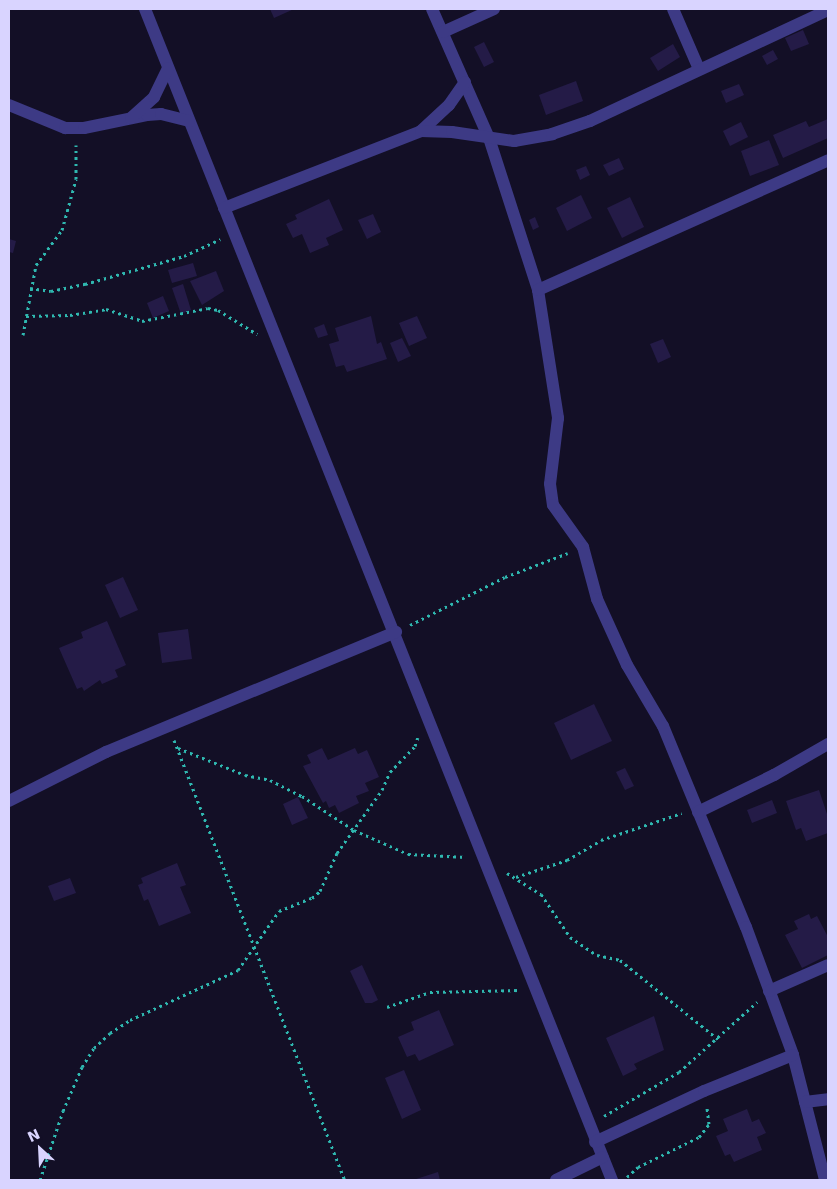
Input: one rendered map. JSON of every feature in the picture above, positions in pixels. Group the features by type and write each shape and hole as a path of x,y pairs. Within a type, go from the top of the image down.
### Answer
{"street":[{"path":"145,9 396,632 588,1125 612,1180"},
{"path":"432,9 489,138 538,290 558,418 550,484 553,505 583,547 597,599 627,664 663,726 697,810 793,1055 805,1102 824,1162 825,1180"},
{"path":"442,32 494,9"},
{"path":"673,9 699,69"},
{"path":"421,131 514,141 552,134 590,121 828,10"},
{"path":"132,118 154,97 168,68"},
{"path":"224,208 421,131 449,105 465,82"},
{"path":"9,105 65,128 161,114 189,121"},
{"path":"538,290 828,160"},
{"path":"9,801 31,788 168,725 396,632"},
{"path":"697,810 774,775 828,744"},
{"path":"769,991 828,965"},
{"path":"595,1142 704,1091 793,1055"},
{"path":"805,1102 828,1099"},
{"path":"556,1180 603,1157"}],"path":[{"path":"23,335 30,288 36,265 62,230 76,179 74,151 78,141"},
{"path":"30,288 52,291 141,269 207,248 233,231"},
{"path":"26,316 70,315 106,310 142,321 208,308 218,310 280,346"},
{"path":"396,632 505,577 583,547"},
{"path":"40,1180 63,1111 82,1067 94,1048 110,1033 130,1020 238,970 278,911 312,898 320,891 337,853 382,790 390,772 415,746 424,704"},
{"path":"168,725 344,1180"},
{"path":"178,748 245,775 270,780 302,796 354,830 408,854 431,858 485,860 541,894 570,937 597,955 620,960 718,1038"},
{"path":"515,877 566,860 601,840 697,810"},
{"path":"387,1007 430,992 535,989"},
{"path":"588,1125 679,1072 769,991"},
{"path":"623,1180 638,1167 699,1137 709,1124 704,1091"}],"building":[{"path":"270,9 294,9 274,18"},
{"path":"803,30 809,44 791,51 785,38"},
{"path":"484,42 494,62 484,67 474,47"},
{"path":"673,44 680,57 658,71 650,58"},
{"path":"773,50 778,59 767,65 762,56"},
{"path":"576,81 583,101 546,115 539,95"},
{"path":"739,84 744,95 726,103 721,91"},
{"path":"828,119 828,138 783,158 773,135 806,121 809,127"},
{"path":"741,122 748,137 730,146 723,131"},
{"path":"769,140 779,165 750,176 741,151"},
{"path":"619,158 624,169 609,176 603,165"},
{"path":"586,166 590,175 580,180 576,170"},
{"path":"581,195 592,218 567,231 556,208"},
{"path":"630,197 644,227 622,238 607,208"},
{"path":"329,199 343,230 326,238 329,245 310,253 302,234 293,238 286,224 297,219 295,215"},
{"path":"373,214 381,232 367,239 358,220"},
{"path":"535,217 539,227 533,230 529,220"},
{"path":"9,239 16,241 13,253 9,252"},
{"path":"193,263 197,276 172,283 168,270"},
{"path":"216,271 224,291 202,305 190,281"},
{"path":"183,284 191,310 181,314 172,288"},
{"path":"163,296 169,311 153,318 147,303"},
{"path":"371,316 377,344 381,342 387,359 347,372 344,365 336,367 329,344 339,341 335,328"},
{"path":"417,316 427,338 409,346 399,323"},
{"path":"324,324 328,335 318,338 314,328"},
{"path":"402,338 411,356 398,362 390,343"},
{"path":"663,339 671,357 658,363 650,344"},
{"path":"123,577 138,610 120,618 105,585"},
{"path":"107,621 126,665 115,670 118,677 102,684 100,680 84,691 82,687 77,689 59,648 83,638 81,632"},
{"path":"188,629 192,659 162,663 158,633"},
{"path":"594,704 612,741 571,760 554,723"},
{"path":"322,748 328,760 355,748 358,754 367,750 379,777 365,783 369,791 356,796 359,803 339,813 335,805 329,808 326,801 323,803 303,766 311,763 307,755"},
{"path":"625,768 634,786 625,790 616,772"},
{"path":"819,790 828,817 828,833 806,841 801,828 796,830 786,801"},
{"path":"298,797 308,818 292,825 283,804"},
{"path":"772,800 777,813 752,823 747,810"},
{"path":"177,863 186,885 180,887 191,913 159,926 148,899 144,901 138,885 143,883 141,878"},
{"path":"70,878 76,893 54,901 48,886"},
{"path":"809,914 811,919 817,916 828,937 828,955 802,968 785,935 798,929 794,921"},
{"path":"362,965 378,1000 372,1003 365,1003 350,971"},
{"path":"439,1010 454,1045 419,1061 415,1054 407,1057 398,1037 414,1030 411,1022"},
{"path":"654,1016 664,1050 634,1064 637,1069 623,1076 606,1038"},
{"path":"404,1070 421,1110 402,1119 385,1078"},
{"path":"747,1109 752,1122 759,1119 766,1133 757,1137 762,1150 734,1162 730,1154 725,1156 716,1136 728,1131 723,1119"},
{"path":"438,1172 440,1180 413,1180"}]}
